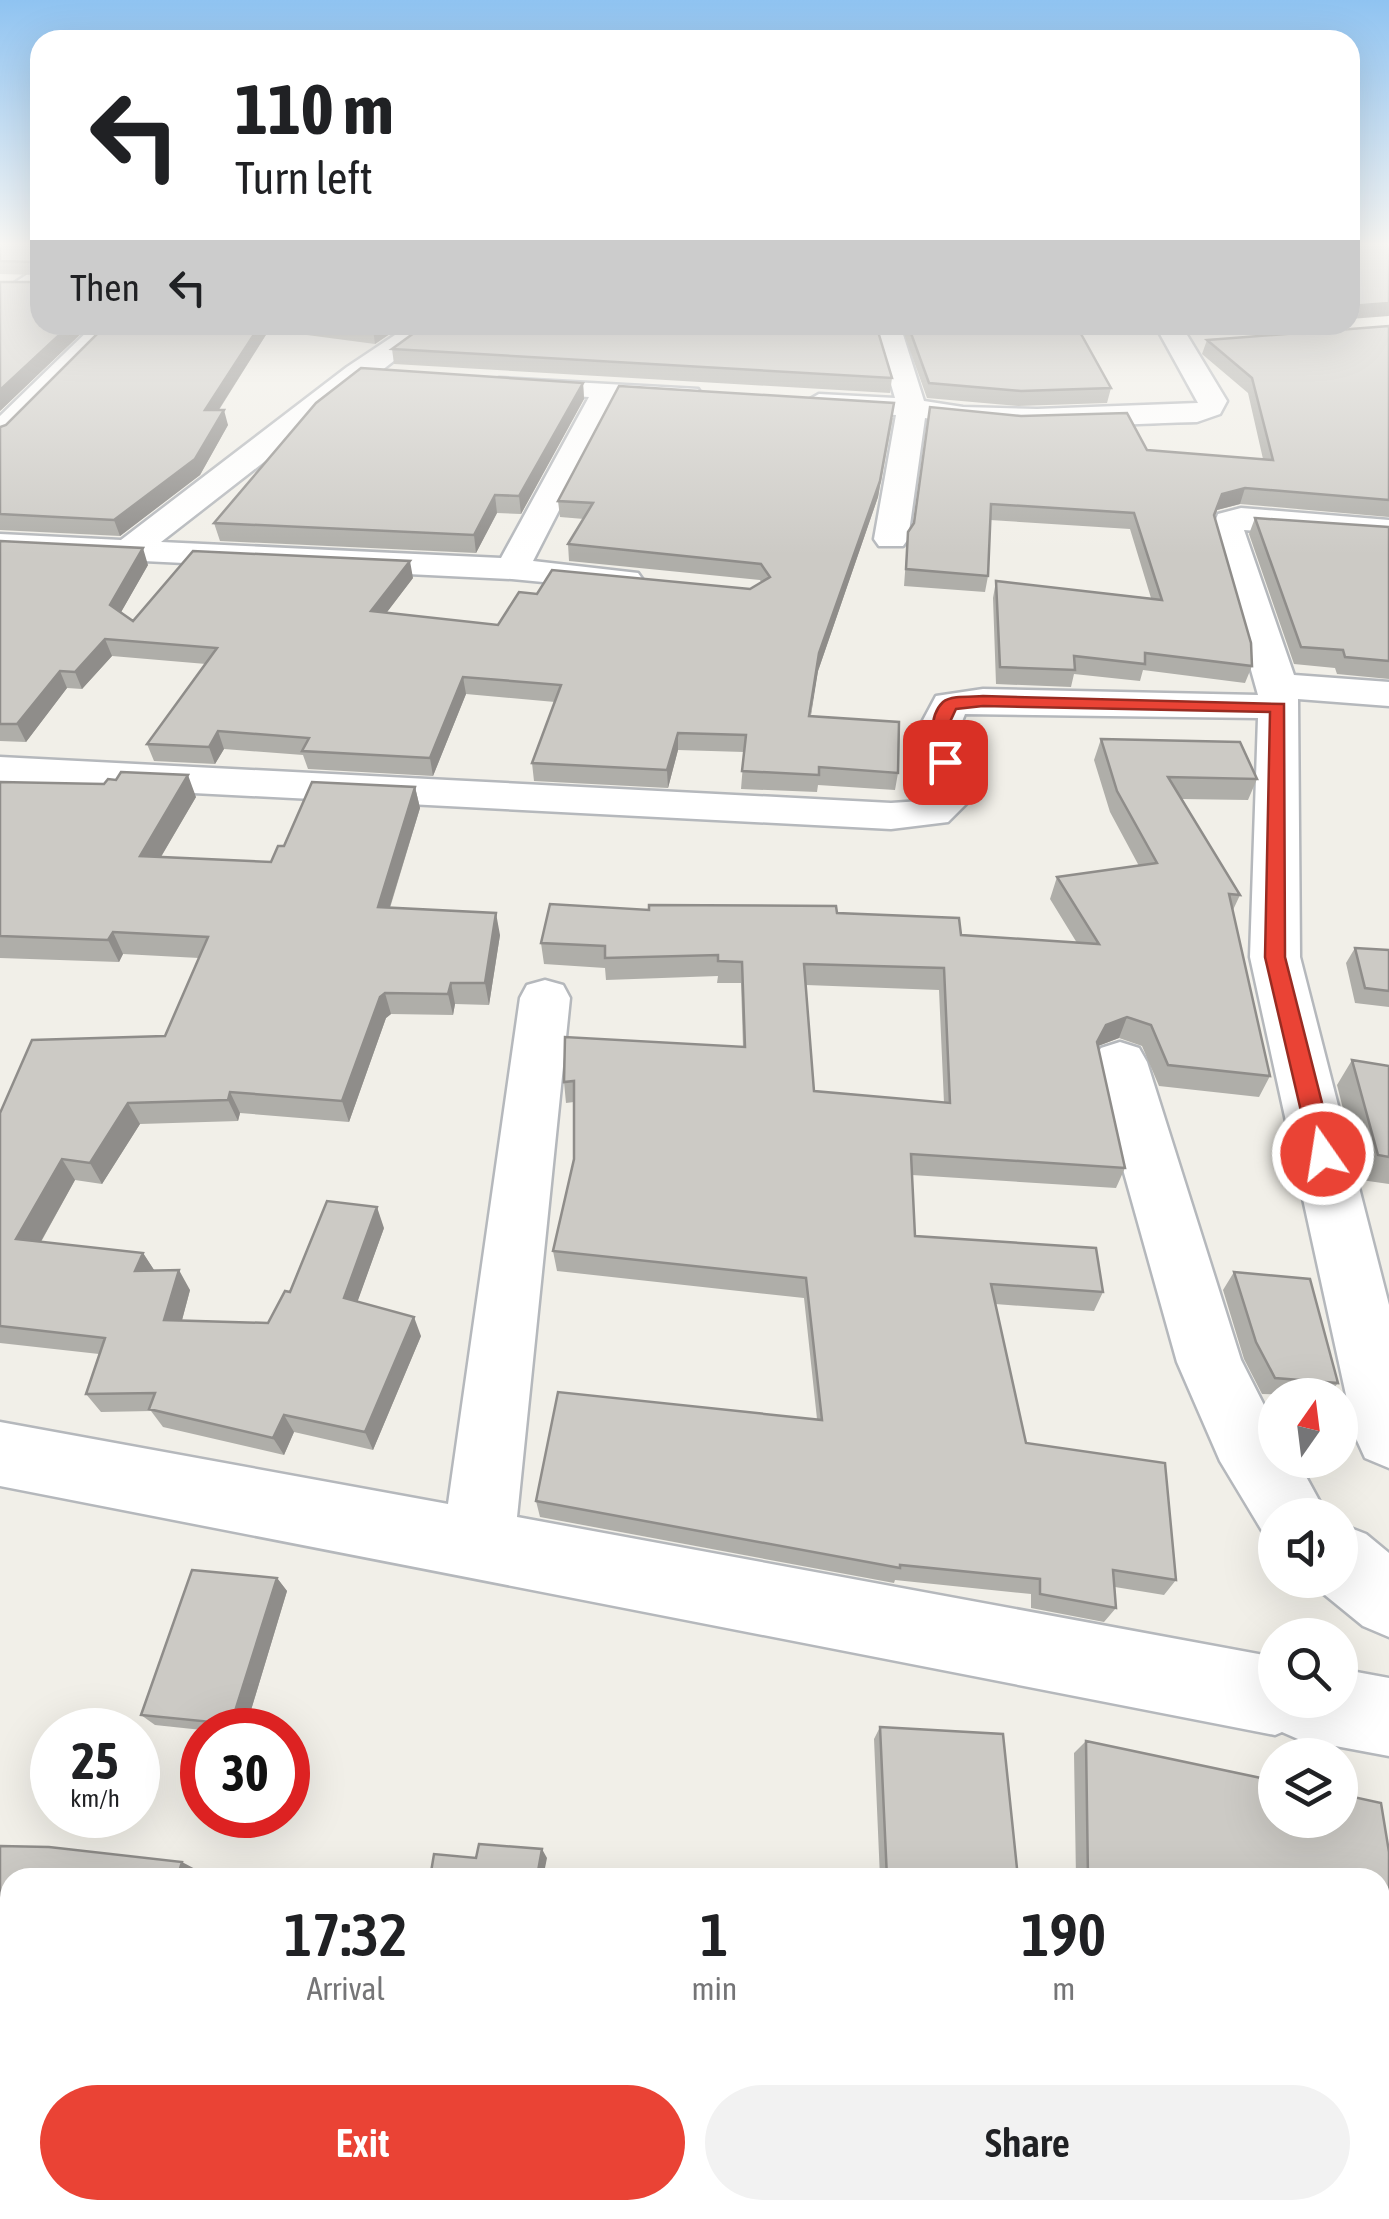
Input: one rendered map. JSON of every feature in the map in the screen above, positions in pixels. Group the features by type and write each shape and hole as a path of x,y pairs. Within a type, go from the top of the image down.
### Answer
{"street":[{"path":"0,432 85,348"},
{"path":"132,548 394,348"},
{"path":"891,540 912,407 894,348"},
{"path":"784,400 912,407 964,416 1197,413 1210,408 1213,400 1188,348"},
{"path":"357,373 395,376"},
{"path":"472,381 712,396"},
{"path":"16,385 47,384"},
{"path":"512,569 606,390"},
{"path":"1389,530 1267,518 1230,521 1228,530 1278,697 1275,957 1389,1436"},
{"path":"3,547 132,548 512,569 649,582"},
{"path":"0,770 891,816 933,813 949,799 940,724 950,704 1389,694"},
{"path":"478,1544 545,998"},
{"path":"1120,1062 1209,1362 1244,1439 1281,1498"},
{"path":"0,1454 1258,1693"},
{"path":"1358,1575 1389,1600"},
{"path":"1358,1711 1389,1717"}],"building":[{"path":"0,348 46,348 0,390"},
{"path":"83,348 245,348 205,410 224,410 195,459 114,520 0,514 0,427"},
{"path":"883,348 892,378 392,349"},
{"path":"916,348 1089,348 1111,388 1021,391 929,383"},
{"path":"1216,348 1389,348 1389,500 1245,488 1222,494 1214,515 1251,643 1252,666 1145,653 1145,664 1074,656 1075,670 1000,667 996,581 1162,600 1134,513 991,504 988,576 906,569 908,532 914,523 930,407 1021,416 1127,413 1147,450 1273,460 1252,378"},
{"path":"361,368 583,383 519,496 495,495 474,535 214,523 316,403"},
{"path":"619,386 894,403 880,481 819,653 809,716 899,722 898,773 819,767 819,775 742,771 746,735 678,733 667,770 532,763 561,685 463,677 430,758 302,751 309,738 218,731 209,747 147,744 217,648 105,639 75,672 60,671 17,724 0,724 0,541 143,548 110,605 133,621 193,551 410,561 371,611 498,625 519,592 537,594 552,570 750,589 770,577 761,564 568,544 593,503 558,501"},
{"path":"1255,518 1389,527 1389,661 1345,657 1343,650 1301,647"},
{"path":"1101,739 1240,742 1257,779 1168,777 1240,895 1229,894 1270,1076 1168,1065 1151,1025 1127,1017 1106,1025 1097,1042 1125,1168 911,1154 915,1236 1096,1248 1103,1292 991,1284 1026,1443 1165,1463 1176,1580 1113,1570 1116,1608 1040,1594 1040,1579 900,1568 536,1501 558,1392 822,1420 806,1278 553,1251 574,1159 574,1081 564,1082 565,1037 745,1047 742,962 718,961 718,955 605,958 605,946 541,943 550,904 649,910 649,905 836,906 837,913 959,918 961,935 1099,944 1057,877 1157,863 1117,791","holes":["804,964 944,968 950,1103 814,1091"]},
{"path":"121,772 188,775 140,856 271,862 278,846 284,846 312,782 415,787 378,907 496,913 485,983 451,983 448,994 385,993 380,997 342,1101 230,1092 228,1100 128,1103 90,1163 62,1159 16,1239 143,1253 135,1271 179,1270 164,1320 268,1323 285,1291 290,1292 327,1201 377,1207 344,1298 414,1317 365,1432 284,1415 273,1438 149,1409 155,1393 86,1394 105,1338 0,1326 0,1113 32,1040 165,1036 208,937 113,932 108,940 0,936 0,782 104,784 108,779 116,780"},
{"path":"1355,948 1389,950 1389,991 1365,988"},
{"path":"1352,1060 1389,1066 1389,1157 1378,1155"},
{"path":"1234,1272 1310,1279 1337,1378 1275,1378 1256,1342"},
{"path":"192,1570 277,1578 236,1708 180,1708 180,1719 160,1717 160,1708 143,1708"},
{"path":"880,1727 1003,1734 1017,1868 887,1868"},
{"path":"1086,1741 1258,1777 1258,1838 1358,1838 1358,1798 1381,1803 1389,1868 1088,1868"},
{"path":"479,1844 542,1849 539,1868 432,1868 434,1854 476,1858"},
{"path":"0,1846 49,1847 182,1862 180,1868 0,1868"}],"route":[{"path":"945,762 940,724 950,704 983,701 1278,707 1275,957 1323,1154"}]}
